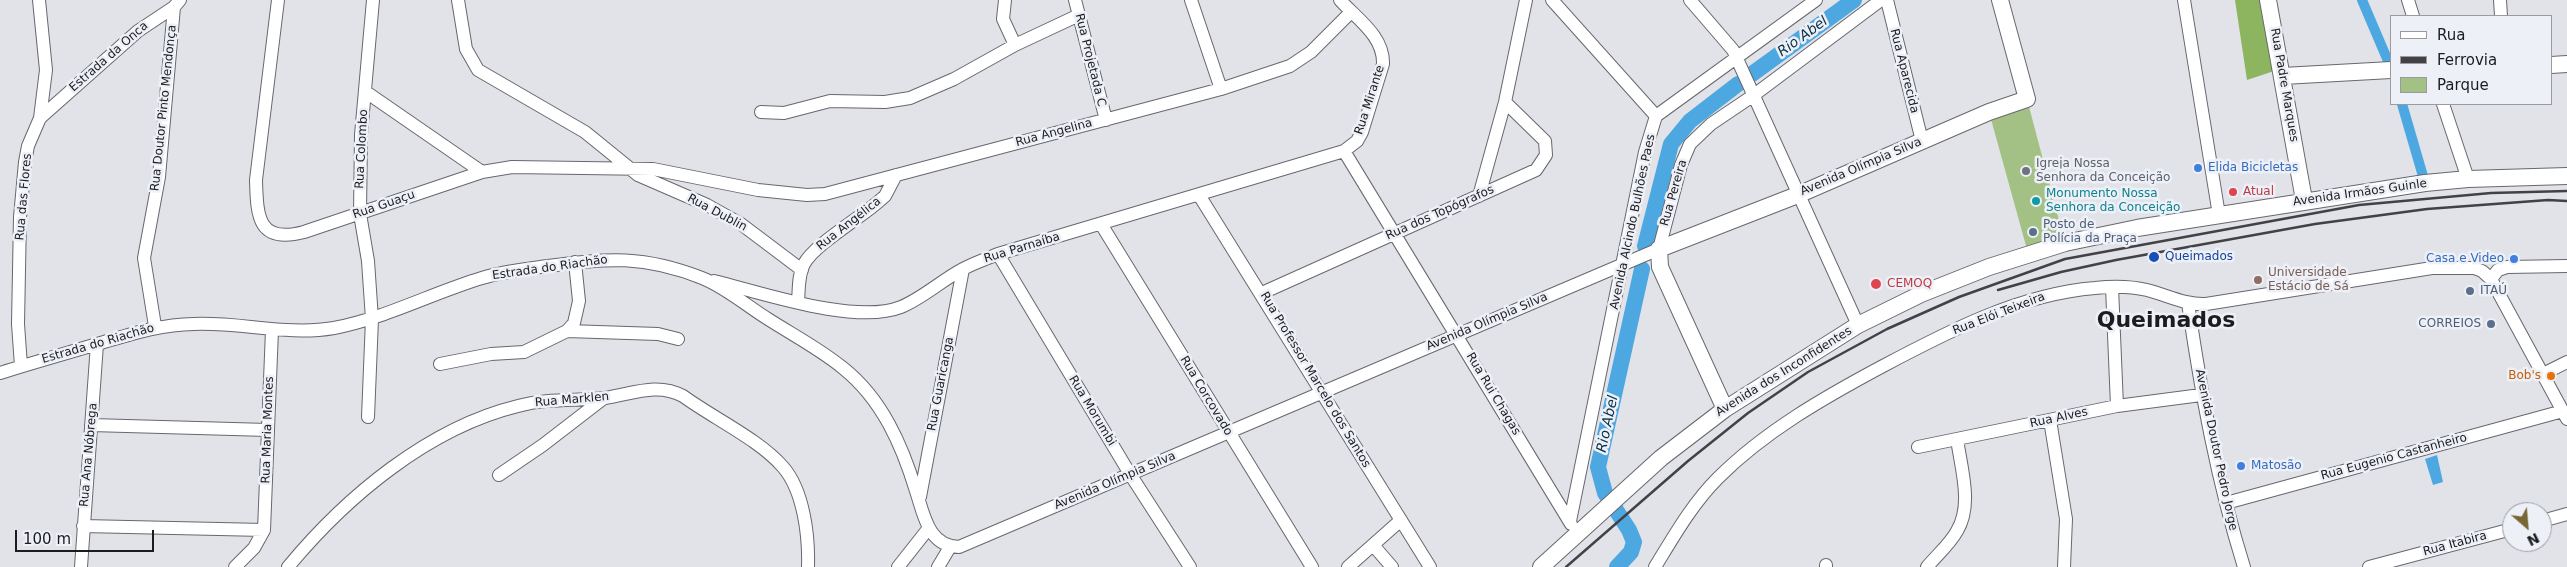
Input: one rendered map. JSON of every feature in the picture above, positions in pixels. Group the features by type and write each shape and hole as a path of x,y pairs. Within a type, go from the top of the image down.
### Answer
{"main road":[{"name":"Avenida Olímpia Silva","path":"1655,251 1800,194 1922,141 2027,99 2000,0"},
{"name":"Rua Padre Marques","path":"2268,0 2304,200"},
{"path":"2552,65 2567,64"},
{"path":"2283,76 2390,70"},
{"name":"Avenida Irmãos Guinle","path":"2066,243 2137,228 2304,200 2468,179 2567,176"},
{"name":"Avenida dos Inconfidentes","path":"1541,567 1662,458 1725,409 1858,325 1956,279 2028,253 2066,243"},
{"name":"Rua Pereira","path":"1655,251 1660,269 1725,409"}],"street":[{"name":"Rua das Flores","path":"21,366 18,324 20,217 28,146 40,118 46,70 39,0"},
{"name":"Rua Guaçu","path":"278,0 256,180 257,210 261,221 268,231 282,236 304,232 482,172 512,167 653,169 734,186"},
{"name":"Rua Colombo","path":"368,417 372,319 368,261 360,214 361,135 373,0"},
{"path":"458,0 466,49 475,67 586,132 607,148 626,168"},
{"path":"1005,0 1003,19 1015,44"},
{"name":"Rua Projetada C","path":"1075,0 1106,120"},
{"path":"1191,0 1220,89"},
{"name":"Rua Mirante","path":"1340,0 1376,36 1384,54 1383,64 1362,132 1357,140 1344,151"},
{"path":"1478,196 1504,102 1526,0"},
{"path":"1552,0 1656,116"},
{"path":"1690,0 1726,40 1739,63 1858,325"},
{"name":"Avenida Alcindo Bulhões Paes","path":"1570,521 1628,262 1645,152 1656,116 1739,63 1816,0"},
{"name":"Rua Pereira","path":"1655,251 1681,165 1690,144 1711,124 1752,92 1881,0"},
{"name":"Rua Aparecida","path":"1887,0 1922,141"},
{"path":"2184,0 2219,215"},
{"path":"2408,0 2414,15"},
{"path":"2500,0 2501,15"},
{"name":"Estrada da Onca","path":"40,118 138,31 177,4"},
{"name":"Rua Doutor Pinto Mendonça","path":"155,326 144,258 159,178 177,4"},
{"name":"Rua Angelina","path":"734,186 817,195 1220,89 1296,64 1351,12"},
{"path":"761,112 784,113 830,101 898,101 954,79 1015,44 1079,15"},
{"path":"366,92 482,172"},
{"name":"Rua dos Topógrafos","path":"1262,293 1536,170 1546,155 1545,141 1504,102"},
{"path":"2443,105 2468,179"},
{"name":"Rua Parnaíba","path":"704,279 798,302 857,313 887,311 912,301 963,269 998,254 1344,151"},
{"name":"Rua Rui Chagas","path":"1344,151 1570,521 1574,538"},
{"name":"Rua Dublin","path":"626,168 707,205 742,224 802,270"},
{"name":"Rua Angélica","path":"798,302 802,270 814,251 885,196 896,175"},
{"name":"Rua Professor Marcelo dos Santos","path":"1200,194 1430,567"},
{"name":"Rua Corcovado","path":"1101,224 1312,567"},
{"name":"Avenida Olímpia Silva","path":"950,547 968,546 1130,474 1655,251"},
{"name":"Rua Morumbi","path":"998,254 1130,474 1190,567"},
{"name":"Estrada do Riachão","path":"0,373 155,326 197,324 272,330 315,330 372,319 482,278 510,271 615,258 654,263 704,279 817,350 856,379 877,404 892,429 928,529"},
{"path":"440,364 491,354 524,352 567,331 574,323 579,301 575,262"},
{"path":"2565,415 2491,279 2498,270 2507,267 2567,266"},
{"name":"Rua Elói Teixeira","path":"1655,567 1701,496 1756,444 1834,393 1911,351 1997,312 2059,292 2112,287 2148,290 2188,303 2220,302 2432,268 2474,268 2482,271 2491,279"},
{"name":"Rua Guaricanga","path":"919,500 963,269"},
{"path":"2112,287 2117,406"},
{"name":"Avenida Doutor Pedro Jorge","path":"2188,303 2201,395 2226,502 2244,567"},
{"name":"Rua Maria Montes","path":"264,530 272,330"},
{"path":"567,331 640,333 678,339"},
{"name":"Rua Ana Nóbrega","path":"81,567 97,344"},
{"path":"2543,374 2567,362"},
{"name":"Rua Marklen","path":"288,567 334,517 400,462 435,439 470,421 519,405 554,399 604,398 658,388 683,396 775,459 785,469 796,490 805,532 808,567"},
{"name":"Rua Alves","path":"1918,447 2117,406 2201,395"},
{"path":"499,475 543,445 604,398"},
{"name":"Rua Eugenio Castanheiro","path":"2226,502 2565,415"},
{"path":"2050,420 2066,519 2064,567"},
{"path":"91,425 268,430"},
{"path":"1927,567 1956,533 1964,515 1964,487 1957,439"},
{"path":"2552,518 2567,514"},
{"path":"1348,567 1401,520"},
{"path":"83,526 264,530 254,548 235,567"},
{"path":"898,567 928,529 936,538 950,547 938,567"},
{"name":"Rua Itabira","path":"2369,567 2502,532"},
{"path":"1373,545 1392,567"}],"green space":[{"path":"2235,0 2260,0 2277,70 2247,80"},
{"path":"2027,99 2065,243 2028,253 1989,112"}],"water":[{"path":"2437,455 2443,482 2433,485 2425,459"}],"waterway":[{"name":"Rio Abel","path":"1752,74 1854,0"},
{"path":"2362,0 2390,66"},
{"name":"Rio Abel","path":"1645,246 1671,144 1690,121 1738,84"},
{"path":"2402,105 2425,183"},
{"name":"Rio Abel","path":"1617,567 1631,552 1634,542 1629,530 1605,493 1598,467 1642,269"}],"railway":[{"path":"1566,567 1688,461 1748,413 1808,372 1887,329 1959,297 2065,259 2359,205 2491,193 2567,191"},
{"path":"1998,290 2061,272 2116,260 2315,224 2427,209 2548,200 2567,201"}],"place":[{"name":"Elida Bicicletas","path":"2198,168"},
{"name":"Igreja Nossa Senhora da Conceição","path":"2026,171"},
{"name":"Atual","path":"2233,192"},
{"name":"Monumento Nossa Senhora da Conceição","path":"2036,201"},
{"name":"Posto de Polícia da Praça","path":"2033,232"},
{"name":"Queimados","path":"2154,257"},
{"name":"Casa e Video","path":"2514,259"},
{"name":"Universidade Estácio de Sá","path":"2258,280"},
{"name":"CEMOQ","path":"1876,284"},
{"name":"ITAÚ","path":"2470,291"},
{"name":"CORREIOS","path":"2491,324"},
{"name":"Bob's","path":"2551,376"},
{"name":"Matosão","path":"2241,466"}],"district":[{"name":"Queimados","path":"2166,321"}]}
